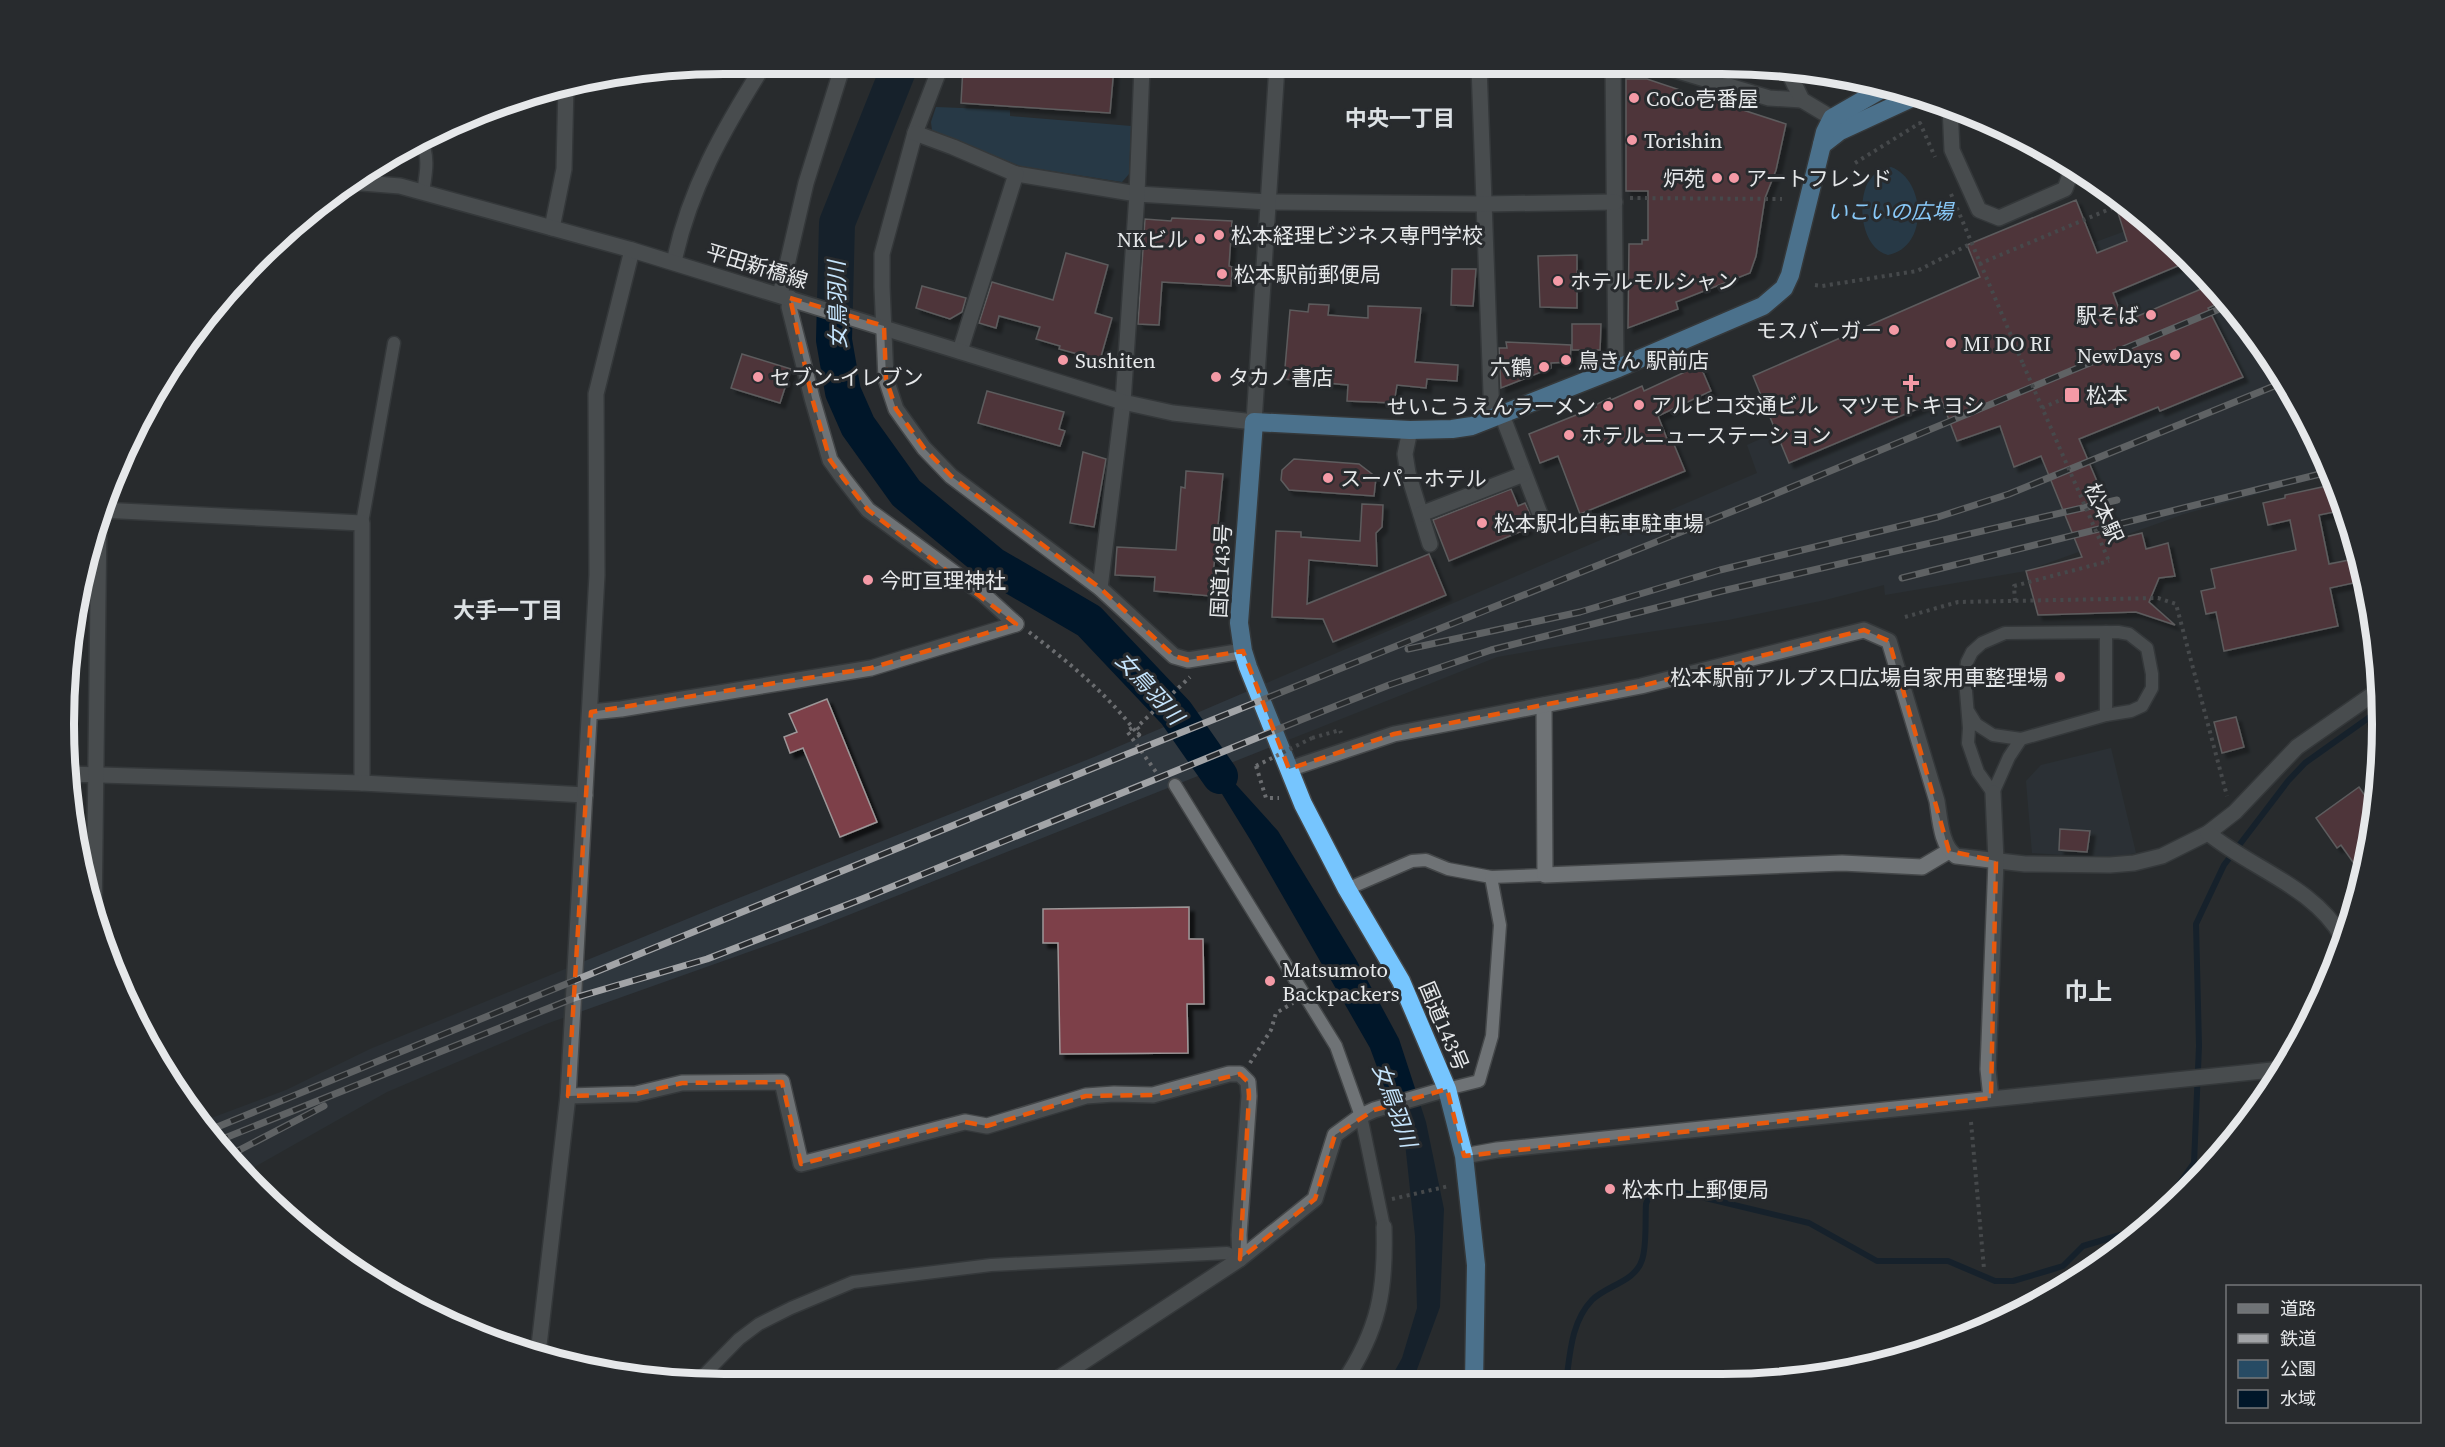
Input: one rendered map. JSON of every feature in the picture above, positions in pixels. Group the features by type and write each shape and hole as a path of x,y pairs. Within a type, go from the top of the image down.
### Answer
{"highway":[{"path":"1254,422 1410,430 1452,429 1497,417 1763,306 1784,288 1790,275 1822,145 1836,125 1877,93"},
{"path":"1836,125 1904,100"},
{"name":"国道143号","path":"1254,422 1239,623 1243,651 1303,804 1347,889 1401,981 1438,1091 1464,1156 1476,1265 1474,1374"}],"street":[{"path":"674,262 691,203 706,163 758,74"},
{"path":"840,74 806,183 789,298 789,307 812,398 830,460 868,510 983,594 1016,624"},
{"path":"938,74 915,133 882,254 886,378 896,409 924,448 951,476 1100,588 1174,657 1188,660 1243,651"},
{"path":"1100,588 1123,402 1143,74"},
{"path":"1254,422 1276,74"},
{"path":"1479,74 1484,204 1497,417 1524,474 1536,512"},
{"path":"1613,74 1616,369"},
{"path":"1688,74 1769,98 1802,100"},
{"path":"1791,78 1802,100 1836,125"},
{"path":"552,228 564,169 566,93"},
{"path":"1950,116 1952,150 1979,210 1999,218 2065,189 2070,175"},
{"path":"915,133 1016,174 1137,194 1268,202 1484,204 1615,200"},
{"path":"960,351 1016,174"},
{"name":"平田新橋線","path":"362,183 400,186 674,262 1123,402 1173,413 1254,422"},
{"path":"539,1346 568,1096 597,575 596,394 632,250"},
{"path":"1410,430 1406,454 1408,473 1431,544"},
{"path":"1421,514 1524,474"},
{"path":"110,510 362,523 363,783"},
{"path":"94,886 99,546"},
{"path":"591,712 871,668 1016,624"},
{"path":"1289,769 1394,734 1641,686 1864,630 1889,641 1937,801 1949,851 1956,856 2025,864 2110,865 2134,863 2162,856 2208,833 2235,812 2297,747 2371,696"},
{"path":"1544,705 1545,875 1842,863 1922,867 1949,851"},
{"path":"76,774 363,783 585,795"},
{"path":"1991,1098 1988,1069 1996,861 1993,793"},
{"path":"2208,833 2233,852 2303,893 2338,929"},
{"path":"1464,1156 1509,1148 2271,1070"},
{"path":"568,1096 636,1094 682,1083 782,1082 801,1164 965,1122 987,1126 1086,1096 1153,1095 1229,1074 1240,1074 1248,1082 1249,1096 1239,1235 1240,1259"},
{"path":"1065,1374 1240,1259 1315,1198 1335,1136 1367,1113 1438,1091"},
{"path":"1348,1374 1365,1346 1377,1313 1384,1282 1384,1227"}],"lane":[{"path":"423,192 427,170 425,147"},
{"path":"362,523 394,343"},
{"path":"1968,711 1976,724 1993,735 2020,739 2106,715 2131,711 2142,705 2152,688 2152,674 2146,648 2129,634 2106,632 2005,633 1982,643 1972,652 1967,662 1965,679 1968,743 1978,772 1993,793"},
{"path":"2106,632 2106,715"},
{"path":"1993,793 2020,739"},
{"path":"1175,784 1336,1046 1367,1113 1384,1227"},
{"path":"1347,889 1412,861 1426,860 1448,869 1491,877 1545,875"},
{"path":"1438,1091 1479,1081 1492,1036 1500,925 1491,877"},
{"path":"706,1373 739,1339 759,1324 853,1282 991,1265 1227,1253 1240,1259"}],"path":[{"path":"1855,163 1920,123 1936,161"},
{"name":"松本駅","path":"1949,189 1970,244 2109,561 2014,586 2015,601"},
{"path":"1615,200 1782,199"},
{"path":"1979,264 2113,208 2112,204"},
{"path":"1815,285 1822,286 1917,271 1970,244"},
{"path":"2042,408 2072,395"},
{"path":"1016,624 1033,634 1075,669 1134,728 1142,740"},
{"path":"1175,784 1167,787 1127,731 1134,728 1186,682"},
{"path":"1280,798 1266,798 1256,766 1312,738 1340,730"},
{"path":"1240,1074 1254,1059 1260,1044 1271,1030 1276,1013 1306,995"},
{"path":"1971,1122 1984,1269"},
{"path":"1385,1201 1447,1186"}],"highlighted area":[{"path":"790,298 884,326 886,379 896,409 924,448 951,476 1100,588 1174,656 1188,660 1243,651 1289,769 1394,734 1641,686 1864,630 1889,641 1949,851 1996,861 1991,1098 1464,1156 1447,1089 1374,1110 1335,1135 1315,1199 1240,1259 1249,1096 1248,1082 1240,1074 1153,1095 1086,1096 987,1126 965,1122 801,1164 782,1082 682,1083 636,1094 568,1096 591,712 871,668 1016,624 868,510 830,460 812,398"}],"shaded area":[{"path":"2139,226 2181,264 2210,295 2262,362 2304,436 2323,477 2184,514 2026,571 1885,595 1884,585 1728,620 1497,657 816,928 546,1024 387,1092 251,1169 208,1119 286,1090 370,1049 721,905 1094,757 1757,473 1747,445 1776,432 1753,376 2090,235 2093,243"},
{"path":"2111,748 2136,853 2110,858 2032,853 2026,781 2041,765"}],"green space":[{"path":"936,107 1010,110 1010,116 1131,126 1129,174 1122,182 1020,166 932,130 931,122"},
{"name":"いこいの広場","path":"1891,167 1903,174 1911,185 1918,213 1911,240 1901,249 1888,255 1879,251 1872,244 1862,212 1868,182 1878,172"}],"water":[{"path":"1174,716 1278,831 1357,961 1399,1039 1426,1122 1444,1209 1440,1307 1415,1374 1393,1374 1402,1358 1417,1308 1415,1236 1405,1143 1370,1048 1251,841"}],"building":[{"path":"963,74 1113,74 1110,113 961,103"},
{"path":"1626,79 1647,79 1683,91 1683,98 1706,98 1786,124 1776,170 1765,198 1756,256 1750,273 1676,302 1678,309 1628,328 1629,244 1642,244 1642,240 1648,240 1648,191 1626,191"},
{"path":"2076,200 2097,253 2127,241 2116,207 2181,264 2113,293 2124,322 2203,288 2212,298 2215,305 2208,308 2243,377 2160,411 2158,407 2079,439 2121,538 2142,533 2146,549 2168,543 2175,576 2159,578 2149,602 2175,625 2136,612 2038,615 2026,571 2082,557 2041,456 2014,467 2000,426 1957,441 1941,399 1789,463 1753,376 1980,277 1967,245"},
{"path":"1172,218 1232,221 1229,266 1232,267 1231,286 1162,282 1159,325 1138,324 1145,219 1171,221"},
{"path":"1066,253 1108,265 1095,313 1112,318 1100,360 1059,349 1060,346 1036,339 1040,327 999,316 996,328 979,323 992,282 1053,300"},
{"name":"ホテルモルシャン","path":"1577,255 1577,308 1540,307 1538,256"},
{"path":"1452,269 1476,269 1473,306 1451,305"},
{"path":"922,286 966,298 962,312 950,319 916,308"},
{"path":"1309,304 1329,305 1328,315 1368,318 1368,306 1421,308 1415,362 1458,365 1457,381 1427,379 1426,388 1397,385 1394,403 1347,401 1348,385 1284,379 1290,310 1308,312"},
{"path":"1572,324 1601,324 1600,350 1572,350"},
{"path":"1506,342 1571,345 1570,362 1551,363 1551,368 1501,388 1499,348 1507,348"},
{"path":"742,354 791,369 780,403 731,388"},
{"path":"1700,365 1711,391 1658,416 1669,444 1673,442 1685,471 1580,514 1558,456 1540,463 1529,434 1642,386 1644,391"},
{"path":"987,391 1064,412 1059,429 1065,431 1060,446 978,423"},
{"path":"1083,452 1106,459 1094,527 1070,523"},
{"name":"スーパーホテル","path":"1294,459 1359,464 1376,477 1374,496 1289,490 1281,480 1282,470"},
{"path":"1186,471 1223,474 1211,596 1154,591 1155,577 1115,575 1117,547 1176,550 1181,487 1185,488"},
{"path":"2326,486 2336,512 2319,515 2329,564 2350,560 2356,583 2330,588 2338,626 2224,651 2216,612 2206,614 2201,591 2215,588 2211,569 2296,550 2290,520 2268,525 2263,503 2285,498 2285,495"},
{"name":"松本駅北自転車駐車場","path":"1511,489 1518,506 1525,503 1534,521 1525,525 1527,529 1449,561 1433,520"},
{"path":"1362,504 1383,505 1382,527 1376,533 1377,566 1309,560 1307,604 1429,554 1446,595 1333,642 1323,619 1272,617 1276,531 1301,532 1301,537 1360,541"},
{"path":"827,699 877,822 840,837 803,748 790,753 784,737 797,732 789,714"},
{"path":"2236,717 2244,747 2222,753 2214,722"},
{"path":"2359,787 2367,799 2355,865 2341,845 2337,848 2316,818"},
{"path":"2060,829 2090,831 2087,852 2059,850"},
{"path":"1189,907 1189,939 1203,939 1204,1004 1187,1004 1188,1053 1060,1054 1058,943 1043,943 1043,909"}],"waterway":[{"name":"女鳥羽川","path":"897,74 837,223 834,340 843,392 858,426 906,493 993,565 1089,621 1176,713 1220,776"},
{"path":"2178,1186 2194,1163 2199,1046 2196,924 2224,865 2288,781 2305,763 2372,716"},
{"path":"1567,1374 1576,1328 1585,1309 1598,1295 1633,1273 1642,1260 1645,1248 1646,1204 1652,1194 1660,1190 1668,1189 1809,1223 1877,1261 1948,1261 1995,1281 2013,1281 2063,1266 2083,1246 2123,1234"}],"railway":[{"path":"215,1128 1125,755 1763,499 2221,308"},
{"path":"1408,649 1580,612 1720,570 1938,517 2009,494 2276,385"},
{"path":"1902,578 2321,474"},
{"path":"224,1138 574,998 707,959 862,899 1389,685 1491,650 1722,591 2117,500"},
{"path":"235,1152 324,1106"}],"place":[{"name":"CoCo壱番屋","path":"1634,98"},
{"name":"Torishin","path":"1632,140"},
{"name":"炉苑","path":"1717,178"},
{"name":"アートフレンド","path":"1734,178"},
{"name":"松本経理ビジネス専門学校","path":"1219,235"},
{"name":"NKビル","path":"1200,239"},
{"name":"松本駅前郵便局","path":"1222,274"},
{"name":"ホテルモルシャン","path":"1558,281"},
{"name":"駅そば","path":"2151,315"},
{"name":"モスバーガー","path":"1894,330"},
{"name":"MI DO RI","path":"1951,343"},
{"name":"NewDays","path":"2175,355"},
{"name":"Sushiten","path":"1063,360"},
{"name":"鳥きん 駅前店","path":"1566,360"},
{"name":"六鶴","path":"1544,367"},
{"name":"セブン-イレブン","path":"758,377"},
{"name":"タカノ書店","path":"1216,377"},
{"name":"マツモトキヨシ","path":"1911,383"},
{"name":"松本","path":"2072,395"},
{"name":"アルピコ交通ビル","path":"1639,405"},
{"name":"せいこうえんラーメン","path":"1608,406"},
{"name":"ホテルニューステーション","path":"1569,435"},
{"name":"スーパーホテル","path":"1328,478"},
{"name":"松本駅北自転車駐車場","path":"1482,523"},
{"name":"今町亘理神社","path":"868,580"},
{"name":"松本駅前アルプス口広場自家用車整理場","path":"2060,677"},
{"name":"Matsumoto Backpackers","path":"1270,981"},
{"name":"松本巾上郵便局","path":"1610,1189"}],"district":[{"name":"中央一丁目","path":"1400,118"},
{"name":"大手一丁目","path":"508,610"},
{"name":"巾上","path":"2088,991"}]}
